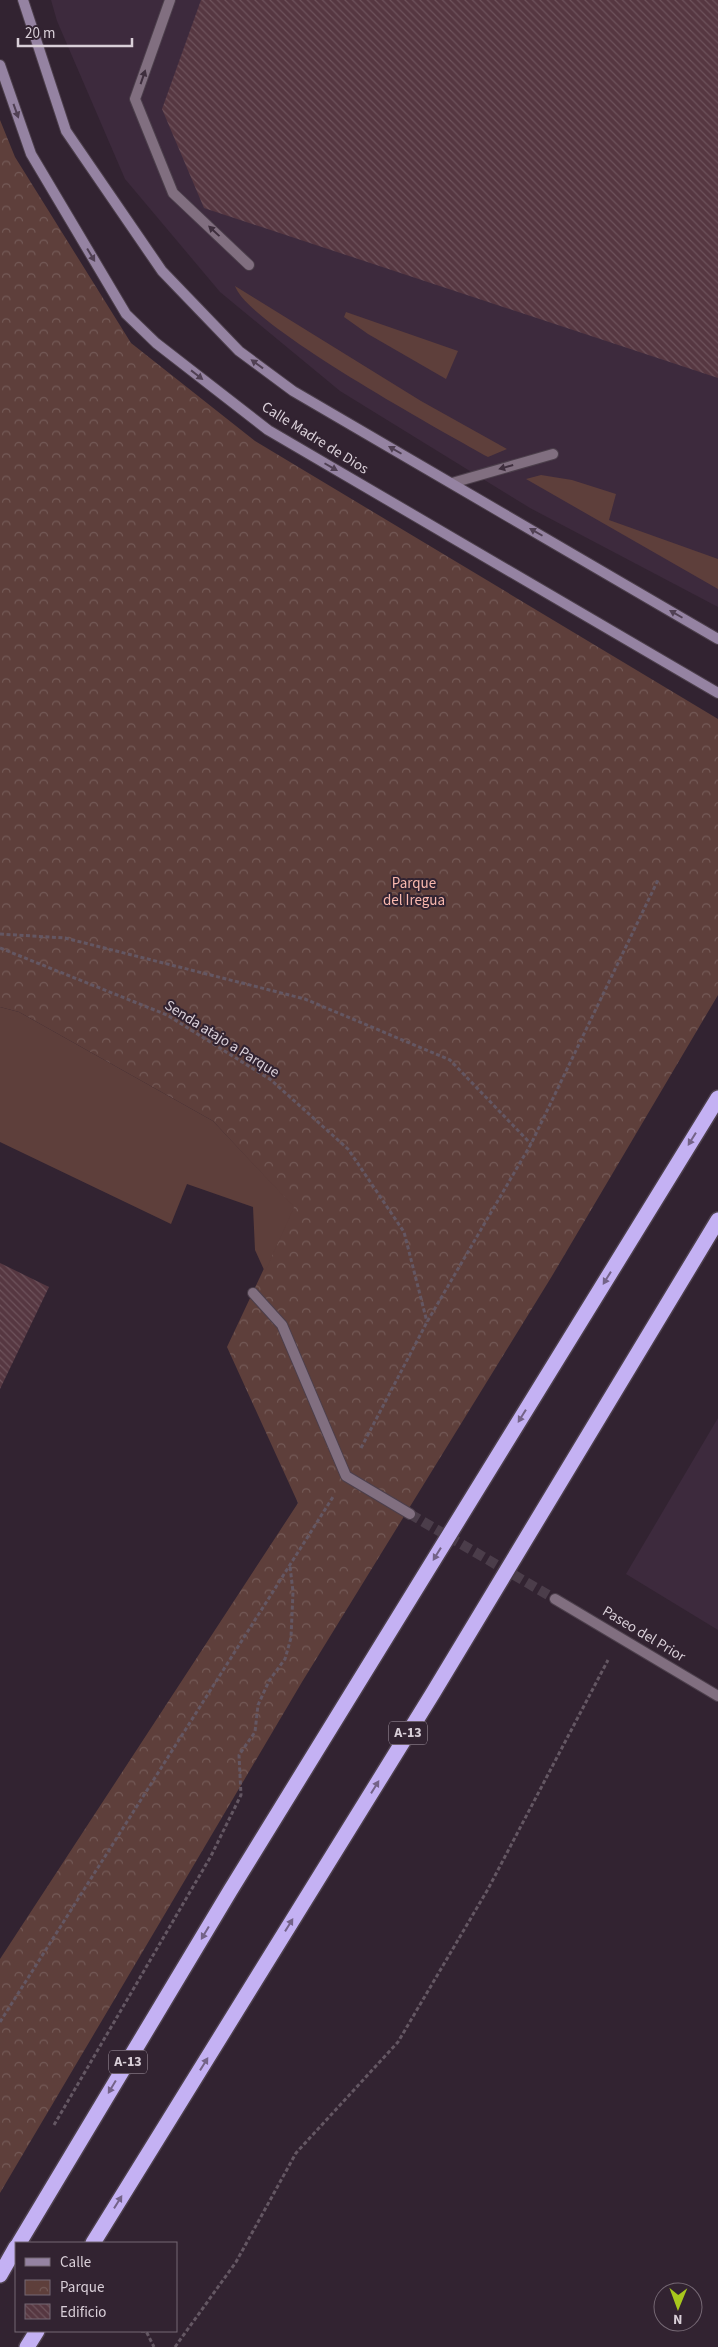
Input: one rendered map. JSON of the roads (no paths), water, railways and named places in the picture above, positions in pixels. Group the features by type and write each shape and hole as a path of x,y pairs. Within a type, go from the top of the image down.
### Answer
{"highway":[{"name":"A-13","path":"22,2238 230,1891 718,1098"},
{"name":"A-13","path":"93,2242 433,1693 718,1220"},
{"path":"0,2275 15,2249"},
{"path":"27,2347 36,2332"}],"main road":[{"name":"Calle Madre de Dios","path":"22,0 66,131 162,271 239,351 293,391 718,639"},
{"name":"Calle Madre de Dios","path":"0,65 32,154 126,314 156,343 268,430 718,693"}],"street":[{"path":"170,0 135,99 173,193 249,265"},
{"path":"452,483 553,454"},
{"path":"253,1293 282,1326 346,1476 410,1514"},
{"name":"Paseo del Prior","path":"555,1599 718,1696"}],"tunnel":[{"path":"410,1514 555,1599"}],"park label":[{"name":"Parque del Iregua","path":"414,892"}]}
